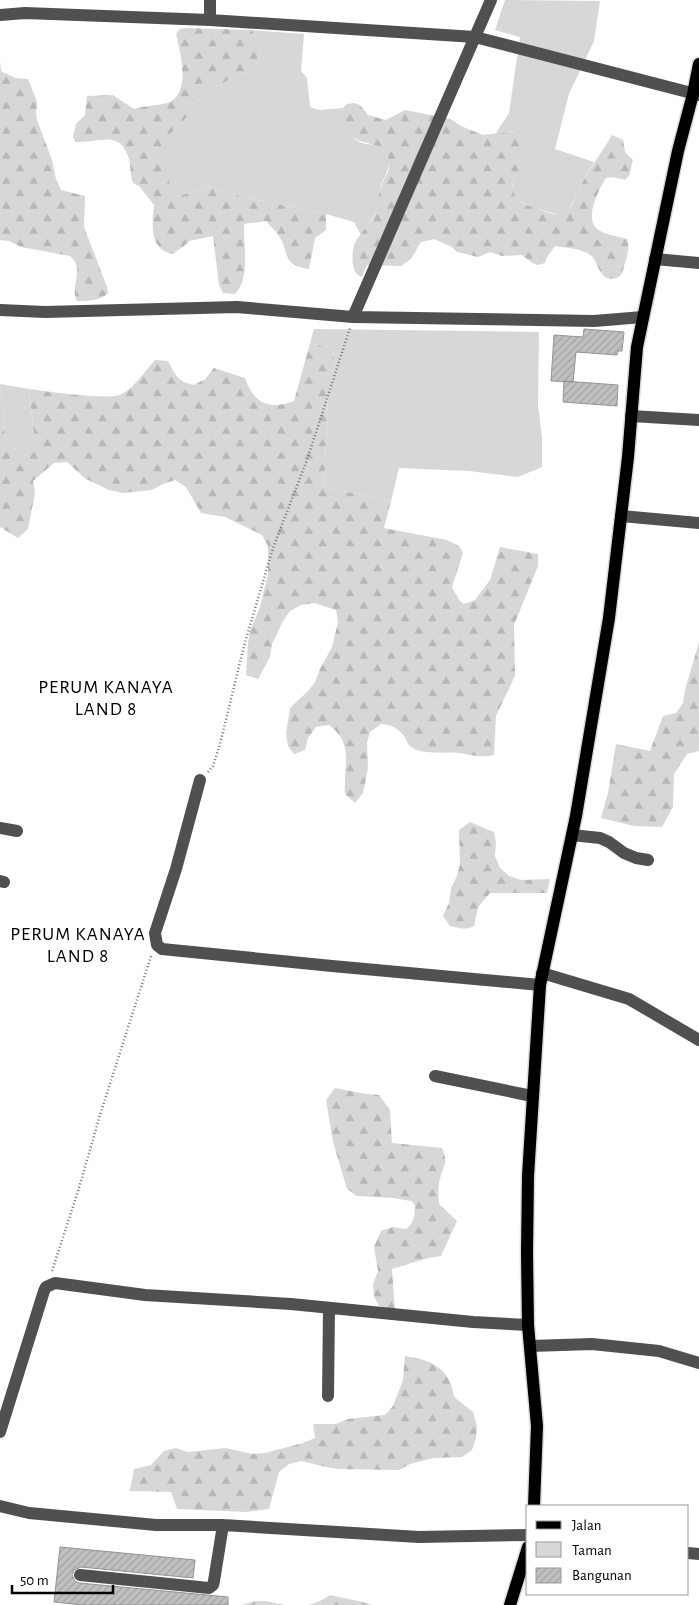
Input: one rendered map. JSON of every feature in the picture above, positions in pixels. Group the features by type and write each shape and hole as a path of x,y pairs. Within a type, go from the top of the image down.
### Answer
{"main road":[{"path":"534,1505 538,1426 528,1325 528,1176 541,979 572,835 609,618 637,347 678,152 696,94 699,64"},
{"path":"510,1605 526,1553"}],"street":[{"path":"210,0 210,20"},
{"path":"353,317 491,0"},
{"path":"0,15 26,13 210,20 475,37 696,94"},
{"path":"655,259 699,263"},
{"path":"0,310 45,312 237,307 353,317 594,321 643,317"},
{"path":"631,416 699,420"},
{"path":"621,516 699,523"},
{"path":"200,780 176,868 155,933 155,939 162,949 277,959 341,967 541,979 629,999 699,1040"},
{"path":"0,828 17,831"},
{"path":"572,835 600,838 624,853 648,860"},
{"path":"435,1076 532,1096"},
{"path":"0,1432 44,1291 51,1284 55,1283 145,1295 291,1304 528,1325"},
{"path":"328,1396 329,1308"},
{"path":"531,1346 592,1344 658,1351 699,1363"},
{"path":"0,1506 29,1513 156,1525 223,1525 419,1537 526,1535"},
{"path":"80,1575 209,1588 214,1581 223,1525"}],"path":[{"path":"200,780 213,766 244,646 271,556 307,460 353,317"},
{"path":"51,1284 52,1271 100,1115 150,958 158,945"}],"green space":[{"path":"505,0 600,1 594,41 569,94 555,149 594,162 569,210 565,214 559,215 528,206 517,199 512,187 517,173 517,131 496,133 509,113 520,37 495,30"},
{"path":"180,29 252,30 261,50 257,63 250,72 213,88 193,104 188,116 165,139 171,198 210,187 247,198 326,214 326,230 315,238 309,269 294,265 290,261 279,236 266,221 244,224 245,270 243,279 235,294 223,293 219,285 213,236 189,241 173,254 165,252 156,242 154,235 154,205 139,186 133,183 129,159 125,150 115,141 76,142 73,137 76,124 85,115 87,96 113,95 134,109 170,102 180,89 182,80 180,51 176,34"},
{"path":"252,30 304,34 301,71 307,78 310,107 319,110 343,108 346,125 351,135 360,142 380,146 387,154 389,167 381,185 379,202 371,220 361,235 354,222 326,214 247,198 210,187 171,198 164,139 188,116 193,104 213,88 250,72 257,63 261,50"},
{"path":"0,60 1,71 15,78 28,79 37,102 37,120 61,190 85,196 84,227 108,293 101,298 90,301 77,301 75,290 77,267 75,261 70,256 21,247 9,241 0,240"},
{"path":"354,103 360,105 368,115 386,120 405,110 451,119 461,126 483,135 517,131 528,138 528,146 512,186 514,194 525,204 559,215 567,212 570,208 582,183 612,135 623,140 625,152 633,160 629,176 625,180 613,177 606,178 592,211 593,224 597,229 627,239 628,252 622,274 616,278 610,279 606,277 602,274 593,257 581,250 572,248 555,246 545,263 538,265 522,255 502,256 490,252 478,257 457,252 452,247 434,239 421,242 411,259 401,266 367,265 362,277 356,274 353,262 354,246 375,214 380,188 389,167 389,158 381,148 355,139 347,131 343,108 347,104"},
{"path":"314,329 539,332 538,405 542,438 542,467 518,477 469,471 399,468 391,501 324,487 328,394 335,371 333,348 310,343"},
{"path":"310,343 333,348 335,371 328,394 324,487 391,501 384,528 447,540 459,546 463,553 452,587 459,600 464,604 475,600 490,580 500,547 538,554 538,566 514,625 515,676 496,716 494,755 481,756 420,751 410,746 405,737 396,729 381,724 370,732 367,743 368,768 363,793 355,803 345,794 345,748 337,732 329,725 316,727 308,738 305,750 294,754 288,746 286,733 290,708 315,682 332,647 338,622 336,610 314,603 301,605 290,611 272,644 270,657 258,679 246,675 250,631 260,607 268,574 268,546 262,535 225,517 201,513 186,487 175,480 152,490 123,493 109,490 86,479 67,462 54,463 33,481 35,493 28,529 18,538 0,527 0,384 5,438 15,449 29,449 34,436 29,389 77,395 115,396 122,394 131,387 155,360 168,361 178,377 184,382 194,385 205,379 214,368 245,378 253,394 264,403 270,405 285,404 294,401"},
{"path":"0,384 29,389 34,436 30,449 15,449 5,438"},
{"path":"699,642 699,751 687,754 674,774 673,807 662,827 634,826 601,818 608,793 616,744 650,751 663,716 676,713 683,703"},
{"path":"470,822 494,832 496,843 495,856 500,868 509,876 521,880 550,879 547,893 490,893 478,907 474,926 462,929 450,926 443,916 449,903 451,888 460,864 459,830"},
{"path":"335,1088 379,1095 390,1110 392,1143 442,1148 444,1153 445,1164 439,1185 439,1204 457,1221 441,1256 392,1269 395,1310 379,1306 374,1296 373,1284 378,1271 374,1247 381,1231 393,1227 406,1229 409,1227 415,1212 415,1205 411,1201 393,1198 357,1196 347,1189 333,1142 326,1100"},
{"path":"405,1356 423,1360 438,1367 448,1379 454,1397 473,1412 477,1426 476,1438 472,1450 462,1457 434,1458 410,1464 399,1470 339,1469 301,1461 289,1464 279,1472 269,1509 246,1512 177,1509 171,1492 130,1491 134,1469 151,1465 164,1451 176,1448 188,1452 226,1448 252,1454 265,1453 315,1438 313,1424 336,1424 348,1419 385,1415 393,1406 403,1380"},
{"path":"330,1595 367,1603 372,1605 309,1605"},
{"path":"254,1601 266,1601 284,1605 242,1605"}],"building":[{"path":"584,329 624,332 622,351 618,351 617,355 576,352 573,382 551,381 554,335 583,337"},
{"path":"564,381 618,385 617,406 563,402"},
{"path":"60,1547 195,1560 193,1578 81,1567 74,1570 72,1575 75,1581 79,1583 228,1597 228,1605 83,1605 54,1602"}],"district":[{"name":"PERUM KANAYA LAND 8","path":"106,698"},
{"name":"PERUM KANAYA LAND 8","path":"78,945"}]}
